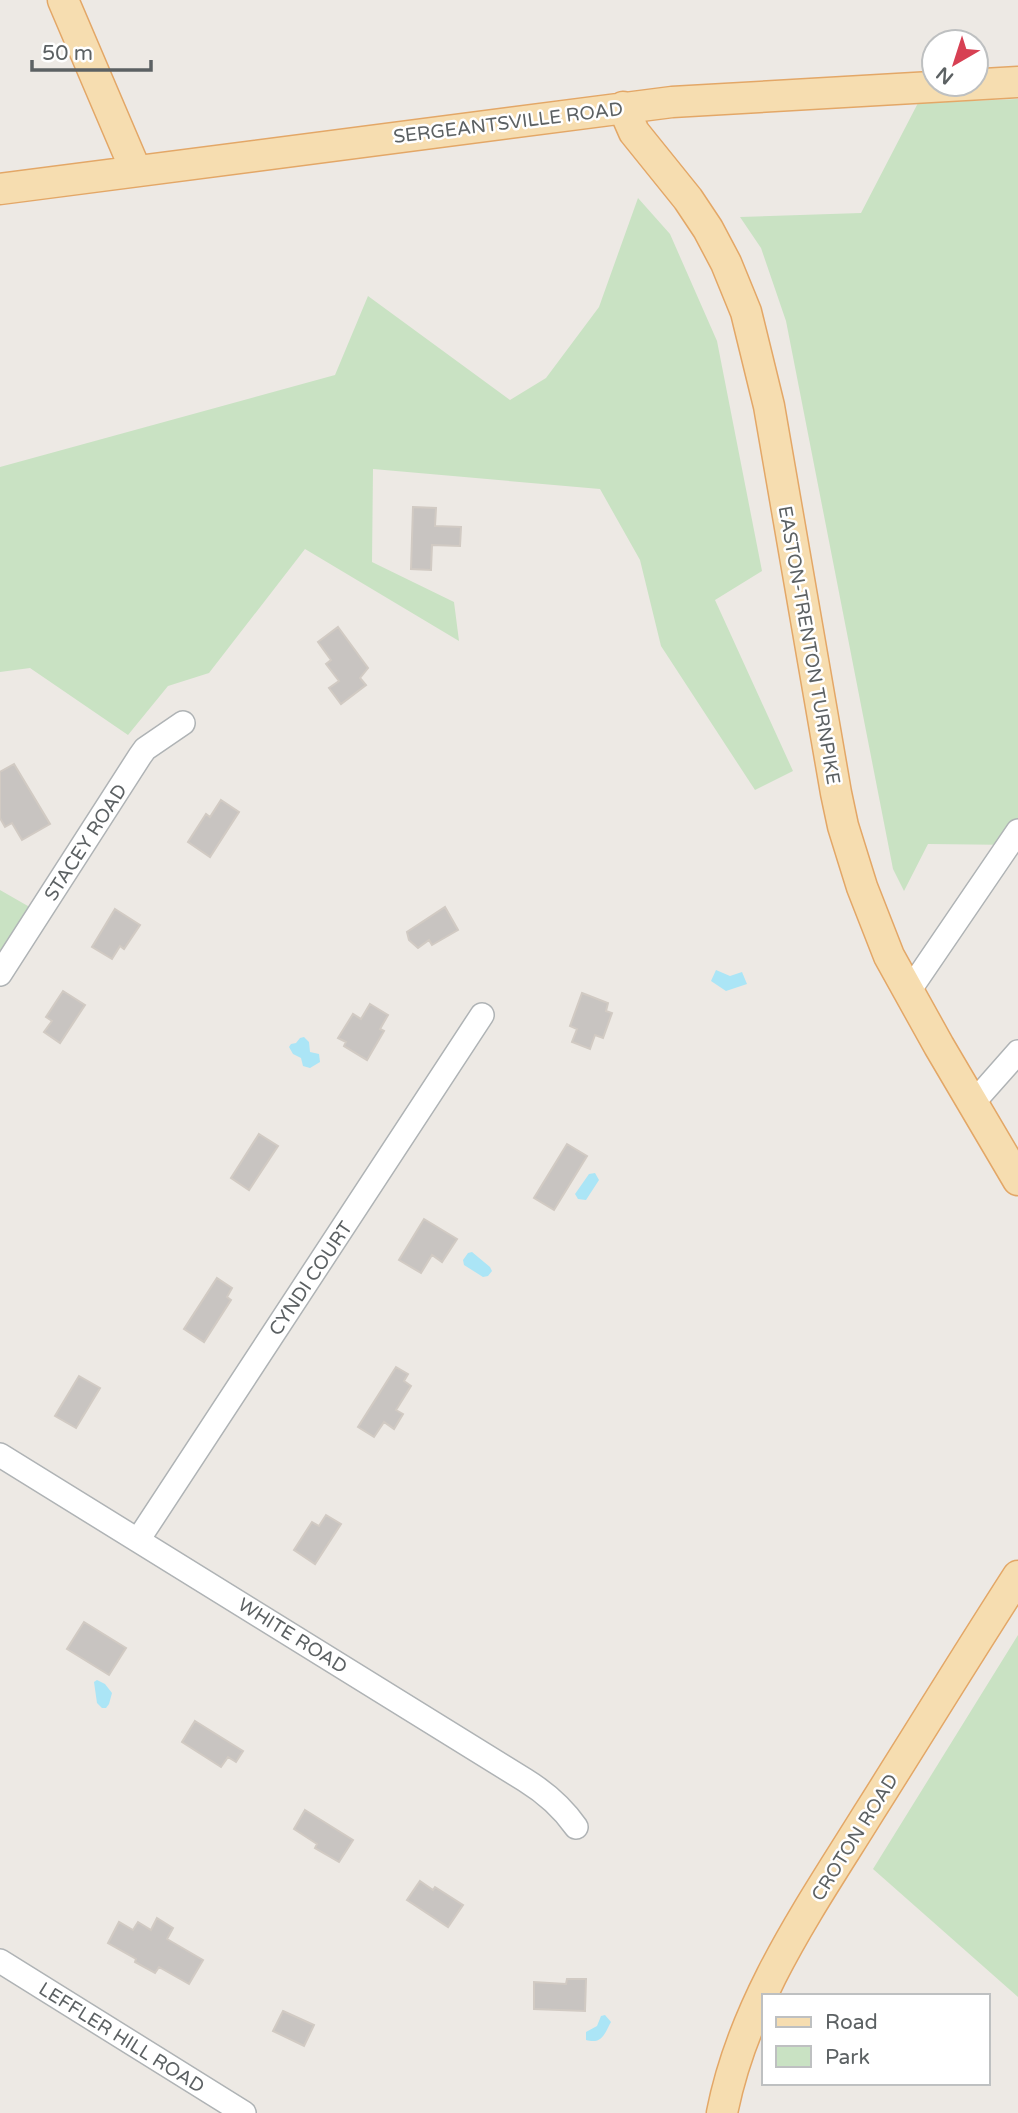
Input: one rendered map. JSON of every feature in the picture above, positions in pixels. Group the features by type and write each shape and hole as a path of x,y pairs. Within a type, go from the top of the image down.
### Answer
{"main road":[{"path":"63,0 136,171"},
{"name":"SERGEANTSVILLE ROAD","path":"0,189 623,107 788,94 1018,82"},
{"name":"EASTON-TRENTON TURNPIKE","path":"623,107 634,132 688,199 708,229 726,263 746,312 769,406 843,826 876,924 889,956 1018,1180"},
{"name":"CROTON ROAD","path":"763,1994 787,1944 1018,1576"},
{"name":"CROTON ROAD","path":"722,2113 734,2065 762,1996"}],"street":[{"name":"STACEY ROAD","path":"0,974 139,756 183,723"},
{"path":"909,991 1018,831"},
{"name":"CYNDI COURT","path":"138,1539 482,1015"},
{"path":"972,1103 1018,1052"},
{"name":"WHITE ROAD","path":"0,1455 545,1793 563,1809 576,1827"},
{"name":"LEFFLER HILL ROAD","path":"0,1961 244,2113"}],"green space":[{"path":"1018,99 1018,845 928,844 904,891 893,869 786,321 761,248 740,217 861,213 918,103"},
{"path":"638,198 670,234 717,341 762,571 715,600 793,771 755,790 661,646 640,560 600,489 373,469 372,562 454,602 459,641 305,549 209,673 168,686 128,735 30,668 0,672 0,467 335,375 368,296 510,400 546,378 599,307"},
{"path":"0,890 47,917 0,982"},
{"path":"1018,1635 1018,1997 873,1869"}],"water":[{"path":"716,970 730,976 742,972 747,984 726,991 711,981"},
{"path":"304,1037 309,1042 310,1052 319,1054 320,1062 310,1068 303,1066 301,1058 293,1054 289,1047"},
{"path":"595,1173 599,1180 586,1200 578,1199 575,1194 589,1174"},
{"path":"472,1252 490,1267 492,1271 488,1276 483,1277 464,1265 463,1260"},
{"path":"97,1680 105,1684 112,1693 106,1708 97,1703 94,1682"},
{"path":"605,2015 611,2022 603,2037 596,2041 586,2040 586,2032 597,2026 601,2016"}],"building":[{"path":"413,507 436,508 435,526 461,527 460,546 432,545 431,570 411,569"},
{"path":"338,627 368,668 360,678 366,685 341,704 329,688 339,681 326,664 331,660 318,642"},
{"path":"14,764 50,824 22,840 12,823 5,827 0,818 0,772"},
{"path":"221,800 239,812 210,857 188,842 206,814 210,817"},
{"path":"445,907 458,930 432,945 429,940 418,948 409,940 407,932"},
{"path":"115,909 140,925 124,949 120,946 112,959 92,947"},
{"path":"63,991 85,1005 60,1043 44,1032 52,1021 46,1017"},
{"path":"582,993 608,1003 606,1011 612,1013 603,1038 595,1035 590,1049 572,1042 577,1029 570,1026"},
{"path":"370,1004 388,1015 380,1029 384,1031 367,1060 344,1046 346,1042 338,1038 353,1014 361,1019"},
{"path":"259,1134 278,1146 249,1190 231,1178"},
{"path":"567,1144 587,1156 554,1210 534,1198"},
{"path":"424,1219 457,1239 442,1262 432,1255 421,1273 399,1260"},
{"path":"217,1278 232,1288 227,1297 231,1300 204,1342 184,1329"},
{"path":"396,1367 408,1374 404,1381 411,1386 396,1410 403,1414 394,1429 384,1422 374,1437 358,1427"},
{"path":"79,1376 100,1388 76,1428 55,1416"},
{"path":"326,1515 341,1524 315,1564 294,1550 312,1522 319,1526"},
{"path":"84,1622 126,1648 109,1675 67,1649"},
{"path":"195,1721 243,1751 236,1762 228,1757 221,1767 182,1742"},
{"path":"305,1810 353,1840 339,1862 315,1848 317,1844 294,1829"},
{"path":"420,1881 463,1905 448,1927 407,1900"},
{"path":"157,1918 173,1928 167,1939 203,1960 189,1984 159,1967 155,1973 108,1943 119,1922 133,1930 138,1922 151,1930"},
{"path":"567,1979 586,1979 585,2011 534,2009 534,1982 566,1984"},
{"path":"283,2011 314,2025 304,2046 273,2031"}]}
